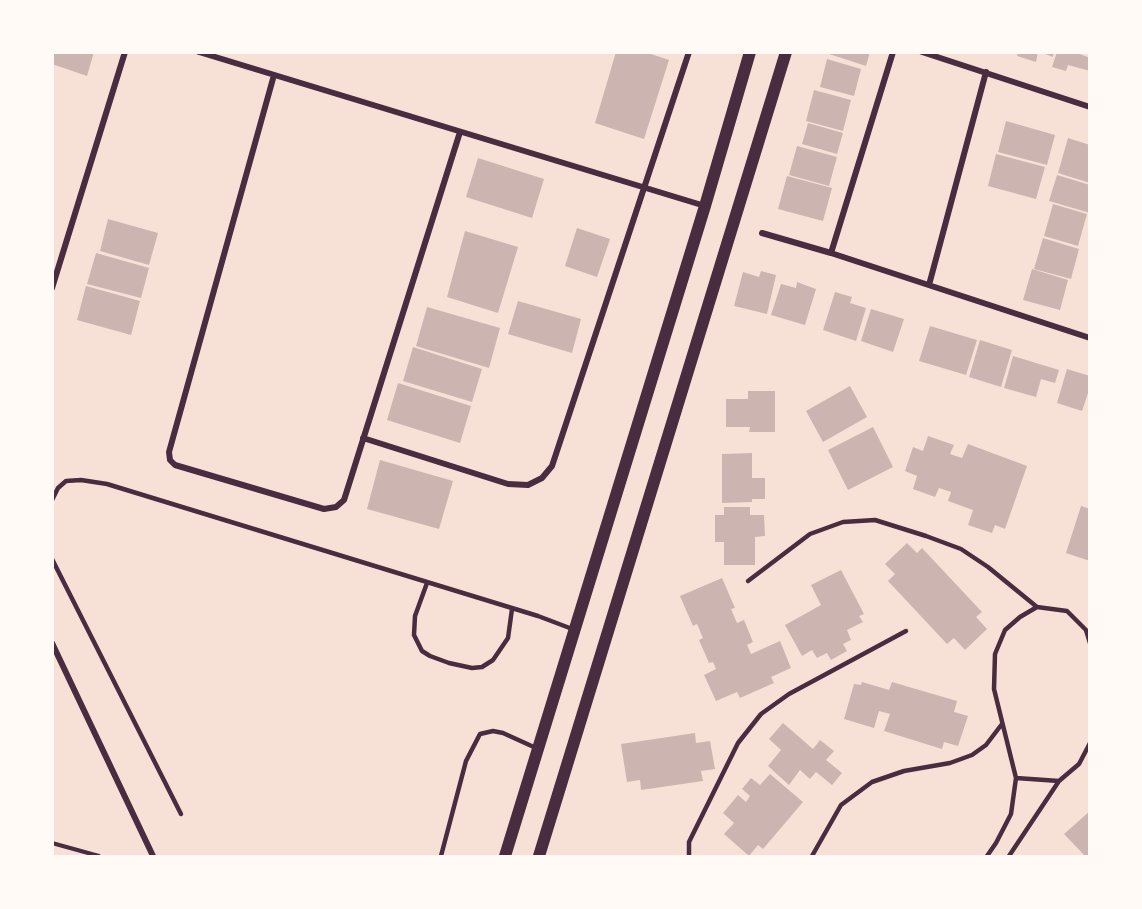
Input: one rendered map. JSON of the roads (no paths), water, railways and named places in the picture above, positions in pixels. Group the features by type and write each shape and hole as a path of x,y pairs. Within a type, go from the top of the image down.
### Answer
{"main road":[{"path":"505,856 705,206 750,52"},
{"path":"539,856 786,52"}],"street":[{"path":"52,288 125,52"},
{"path":"199,52 705,206"},
{"path":"363,438 508,483 528,485 542,478 552,466 688,52"},
{"path":"831,253 892,52"},
{"path":"922,52 1089,107"},
{"path":"929,285 986,72"},
{"path":"274,75 169,452 170,460 175,465 324,509 336,507 344,500 460,132"},
{"path":"762,233 1089,336"},
{"path":"52,643 153,856"}],"lane":[{"path":"52,500 58,488 66,481 81,480 106,484 574,630"},
{"path":"748,581 810,534 843,522 875,520 960,549 988,567 1037,607 1067,612 1088,628 1089,643"},
{"path":"52,559 181,814"},
{"path":"427,583 415,616 414,635 422,651 449,663 472,668 482,667 494,660 508,638 512,609"},
{"path":"987,856 1011,814 1016,778 994,689 995,654 1005,630 1020,617 1037,607"},
{"path":"689,856 688,842 738,743 761,714 789,694 906,631"},
{"path":"812,856 841,805 872,782 904,771 950,764 972,755 986,745 1002,724"},
{"path":"441,856 466,761 480,734 503,733 538,749"},
{"path":"1009,856 1059,781 1079,764 1089,743"},
{"path":"1016,778 1059,781"}]}
